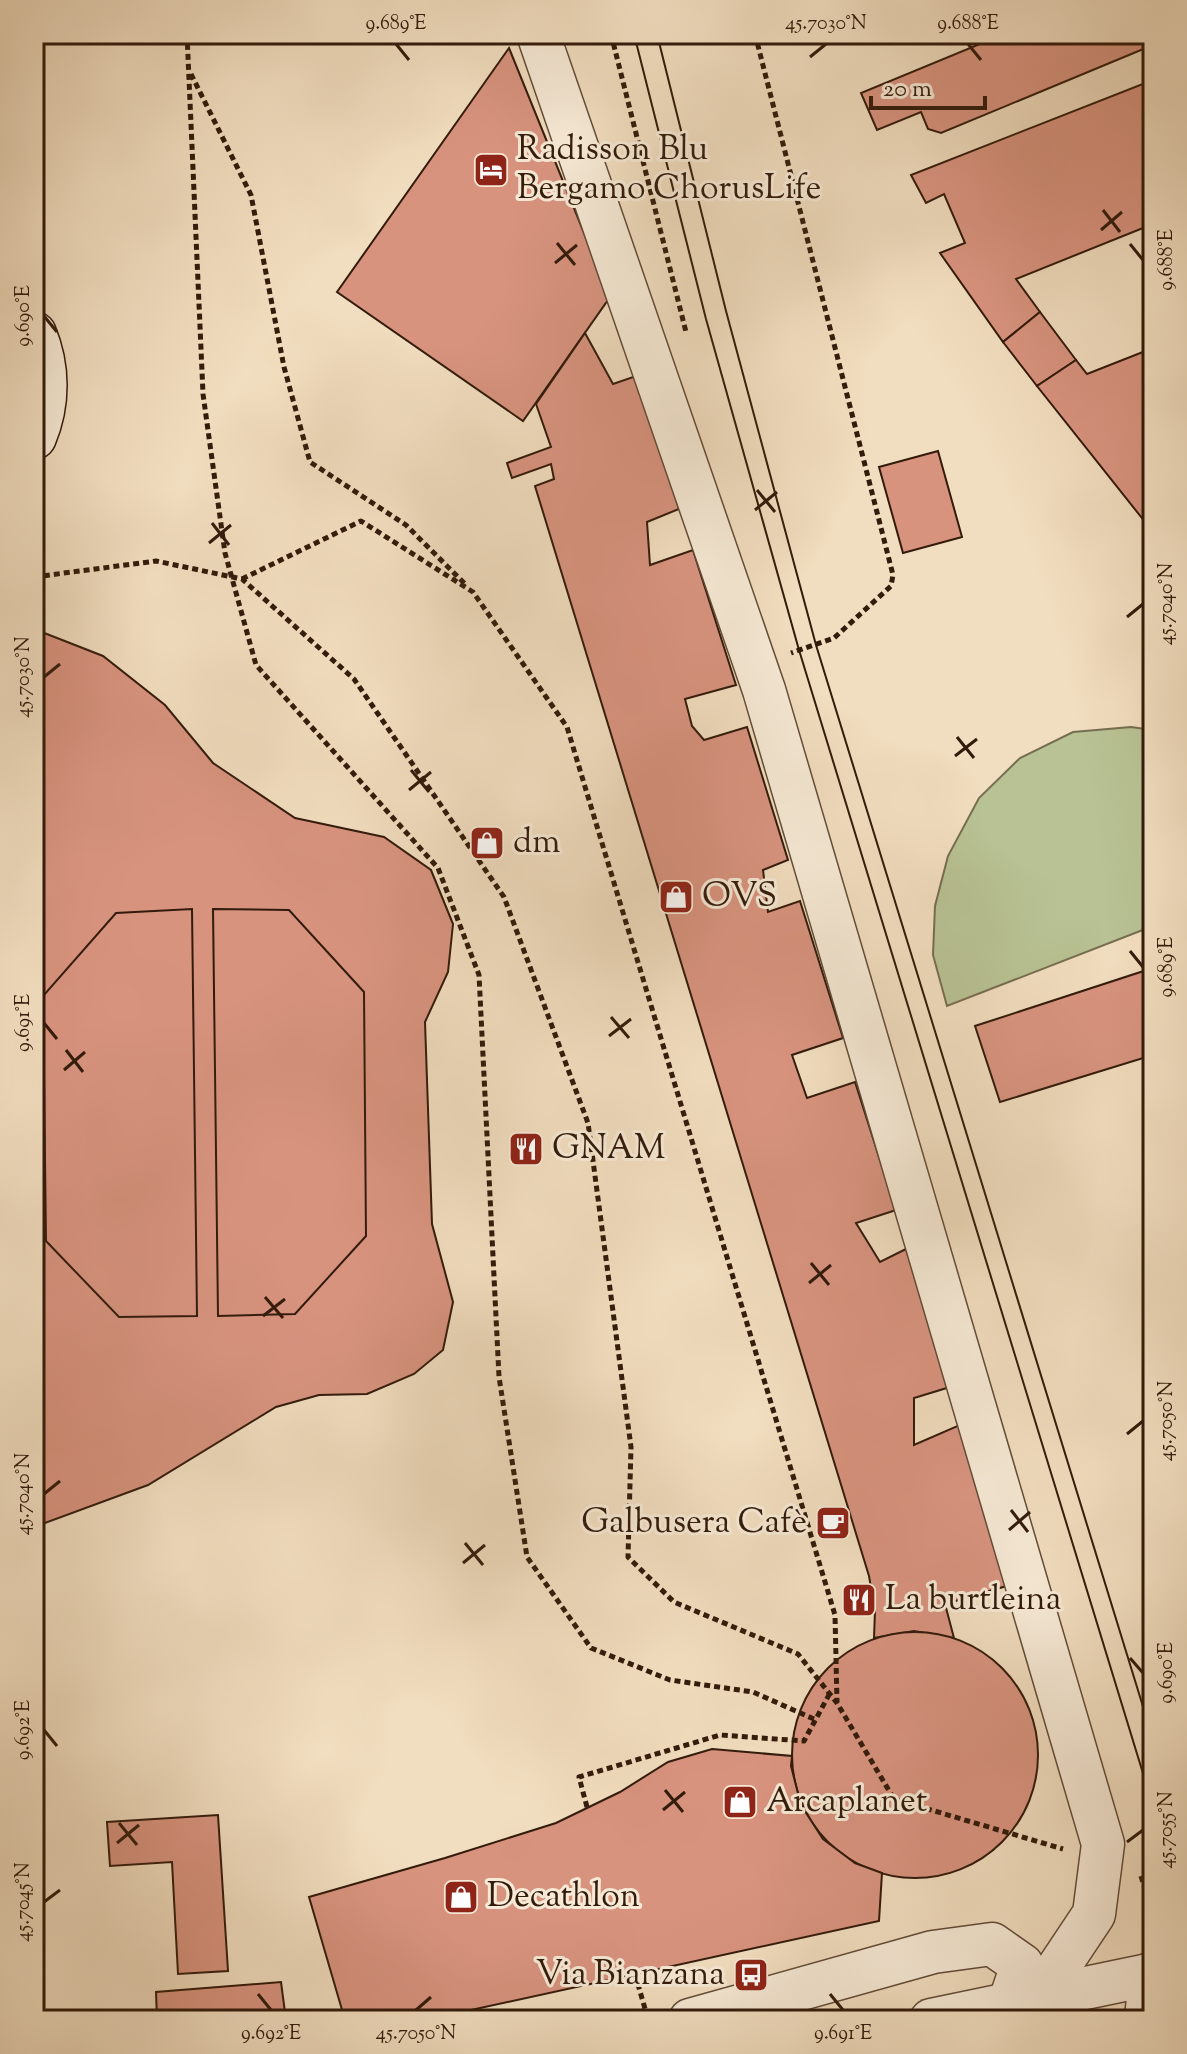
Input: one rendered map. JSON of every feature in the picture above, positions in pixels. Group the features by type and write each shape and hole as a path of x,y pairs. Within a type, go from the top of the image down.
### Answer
{"street":[{"path":"538,34 764,690 1103,1844 1094,1914 1050,1980 1009,2004"},
{"path":"34,334 43,363 45,385 34,437"},
{"path":"690,2020 933,1952 992,1944 1022,1965 1009,2004"},
{"path":"931,2020 1151,1974 1146,2020"}],"path":[{"path":"187,34 203,394 225,553 256,665 438,868 479,975 499,1377 527,1557 591,1648 670,1680 753,1692 816,1720"},
{"path":"755,34 893,575 891,586 834,638 786,654"},
{"path":"189,71 251,195 284,367 310,462 406,525 473,592 567,727 835,1615 837,1703"},
{"path":"242,579 361,521 473,592"},
{"path":"34,577 156,561 242,579 354,679 504,897 588,1123 631,1447 628,1557 674,1602 798,1654 837,1703 894,1799 1101,1860"},
{"path":"587,1807 579,1777 720,1735 804,1741 830,1693"},
{"path":"635,1974 649,2020"}],"green space":[{"path":"1131,727 1153,730 1153,926 947,1006 933,955 935,906 948,856 979,798 1020,758 1073,732"}],"building":[{"path":"1004,34 1153,34 1153,45 941,133 928,129 921,112 877,130 861,93"},
{"name":"Radisson Blu Bergamo ChorusLife","path":"509,48 610,297 523,421 337,292"},
{"path":"1153,80 1153,224 1016,279 1040,312 1003,342 940,253 965,243 944,194 926,203 911,175"},
{"path":"1040,312 1076,360 1037,386 1003,342"},
{"path":"585,333 613,384 639,375 679,509 647,522 650,565 693,550 736,685 685,699 692,726 704,740 747,727 788,860 763,870 768,912 800,901 843,1038 792,1055 807,1098 855,1082 896,1210 856,1223 880,1262 906,1249 950,1387 914,1398 914,1445 962,1424 1010,1585 945,1604 954,1638 914,1631 874,1638 875,1611 869,1576 535,486 554,479 551,464 512,478 507,463 551,447 536,404"},
{"path":"1153,348 1153,532 1037,386 1076,360 1087,374"},
{"path":"938,451 962,537 903,553 879,467"},
{"path":"34,629 103,656 165,705 213,763 295,818 384,837 431,870 453,924 448,972 425,1022 432,1224 453,1302 443,1350 414,1374 367,1394 319,1395 276,1407 148,1485 34,1527"},
{"path":"192,909 197,1316 119,1317 46,1241 43,996 116,913"},
{"path":"213,909 289,910 364,992 366,1236 295,1314 218,1316"},
{"path":"1153,968 1153,1055 1000,1102 975,1026"},
{"path":"915,1632 962,1642 1002,1668 1028,1708 1038,1755 1028,1802 1002,1842 962,1868 915,1878 868,1868 828,1842 802,1802 792,1755 802,1708 828,1668 868,1642"},
{"path":"712,1749 792,1756 791,1766 801,1805 823,1839 855,1863 882,1873 879,1921 425,2020 345,2020 309,1897 556,1823 620,1792 668,1762"},
{"path":"218,1815 228,1971 178,1974 172,1862 110,1866 107,1822"},
{"path":"281,1982 286,2020 157,2020 156,1992"}],"tram line":[{"path":"634,34 706,319 799,650 1153,1806"},
{"path":"657,34 726,311 816,645 1153,1739"}],"place":[{"name":"Radisson Blu Bergamo ChorusLife","path":"491,170"},
{"name":"dm","path":"487,843"},
{"name":"OVS","path":"676,897"},
{"name":"GNAM","path":"526,1149"},
{"name":"Galbusera Cafè","path":"833,1523"},
{"name":"La burtleina","path":"859,1600"},
{"name":"Arcaplanet","path":"740,1802"},
{"name":"Decathlon","path":"461,1897"},
{"name":"Via Bianzana","path":"751,1975"}]}
